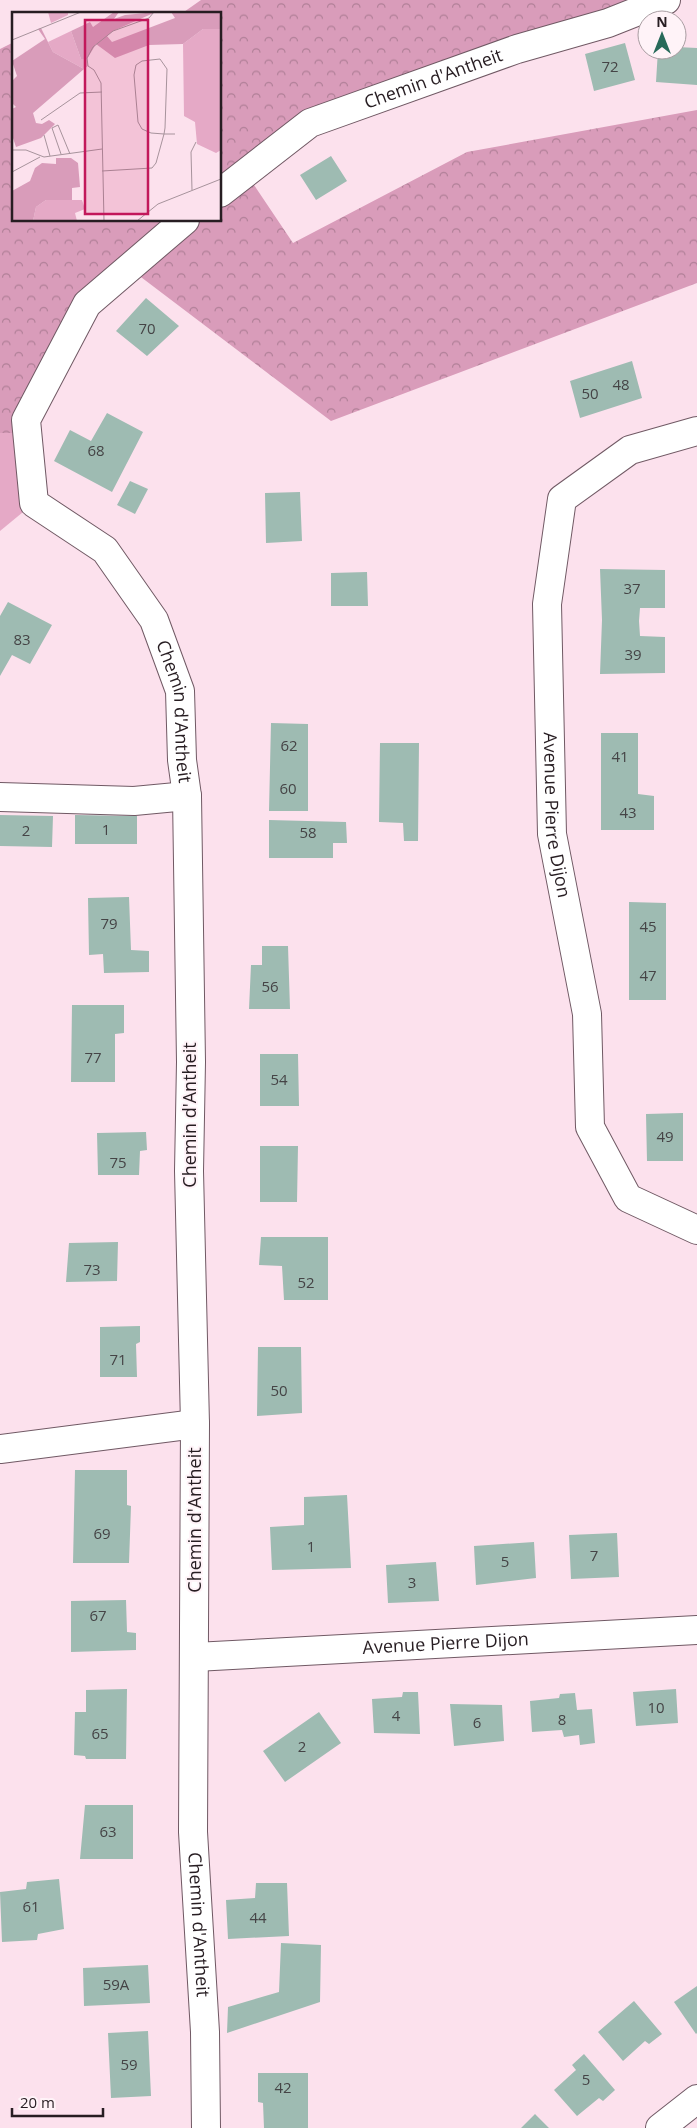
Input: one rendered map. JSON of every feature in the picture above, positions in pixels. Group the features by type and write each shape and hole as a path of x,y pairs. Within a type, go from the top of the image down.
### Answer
{"street":[{"name":"Chemin d'Antheit","path":"221,192 310,123 517,49 608,23 666,0"},
{"name":"Chemin d'Antheit","path":"184,221 87,304 26,420 34,503 105,550 154,620 180,691 182,760 187,796 191,1062 189,1171 196,1424 196,1657 193,1832 204,2032 206,2128"},
{"name":"Avenue Pierre Dijon","path":"697,431 630,450 562,498 547,604 552,834 588,1014 590,1127 628,1198 697,1230"},
{"path":"0,798 134,801 187,796"},
{"path":"0,1449 196,1424"},
{"name":"Avenue Pierre Dijon","path":"196,1657 697,1630"},
{"path":"660,2128 697,2099"}],"shaded area":[{"path":"0,433 27,433 34,503 0,531"}],"green space":[{"path":"201,0 666,0 310,123 246,173 293,243 467,152 697,110 697,283 331,421 129,268 87,304 27,433 0,433 0,49 12,43 12,221 221,221 221,12 184,12"}],"building":[{"path":"625,43 635,80 594,91 585,54"},
{"path":"687,48 697,48 697,85 656,82 657,60 687,60"},
{"path":"331,156 347,181 316,200 300,175"},
{"path":"146,298 179,326 147,356 116,331"},
{"path":"632,361 642,398 580,418 570,381"},
{"path":"107,413 143,432 112,492 54,461 70,430 91,441"},
{"path":"130,481 148,489 135,514 117,505"},
{"path":"300,492 302,541 266,543 265,493"},
{"path":"600,569 665,570 665,608 640,608 639,621 640,636 665,637 665,673 600,674 602,620"},
{"path":"367,572 368,606 331,606 331,573"},
{"path":"8,602 52,625 30,664 12,655 0,676 0,616"},
{"path":"271,723 308,724 308,811 269,811"},
{"path":"601,733 638,733 638,794 654,796 654,830 601,830"},
{"path":"380,743 419,743 418,841 404,841 403,823 379,822"},
{"path":"0,815 53,816 52,847 0,846"},
{"path":"75,815 137,816 137,844 75,844"},
{"path":"269,820 346,822 347,843 333,843 333,858 269,858"},
{"path":"129,897 131,950 149,951 149,972 104,973 103,954 89,955 88,898"},
{"path":"629,902 666,903 666,1000 629,1000"},
{"path":"262,946 288,946 290,1009 249,1009 251,965 262,965"},
{"path":"72,1005 124,1005 124,1033 115,1034 115,1082 71,1082"},
{"path":"260,1054 298,1054 299,1106 260,1106"},
{"path":"683,1113 683,1161 647,1161 646,1114"},
{"path":"146,1132 147,1150 140,1151 139,1175 98,1175 97,1133"},
{"path":"260,1146 298,1146 297,1202 260,1202"},
{"path":"261,1237 328,1237 328,1300 284,1300 282,1266 259,1265"},
{"path":"118,1242 117,1281 66,1282 69,1243"},
{"path":"140,1326 140,1342 136,1344 137,1377 100,1377 100,1327"},
{"path":"258,1347 301,1347 302,1413 257,1416"},
{"path":"75,1470 127,1470 127,1505 131,1506 129,1563 73,1563"},
{"path":"347,1495 351,1568 272,1570 270,1527 304,1525 304,1497"},
{"path":"617,1533 619,1577 571,1579 569,1535"},
{"path":"534,1542 536,1578 476,1585 474,1546"},
{"path":"436,1562 439,1601 388,1603 386,1565"},
{"path":"126,1600 127,1632 136,1633 136,1650 71,1652 71,1601"},
{"path":"127,1689 126,1759 86,1759 85,1756 74,1755 75,1712 86,1712 86,1690"},
{"path":"676,1689 678,1723 636,1726 633,1692"},
{"path":"403,1692 418,1692 420,1734 374,1733 372,1699 402,1697"},
{"path":"575,1693 577,1710 592,1709 595,1743 580,1745 579,1735 564,1737 562,1730 532,1732 530,1701 559,1698 560,1694"},
{"path":"450,1704 502,1705 504,1741 454,1746"},
{"path":"319,1712 341,1743 285,1782 263,1751"},
{"path":"85,1805 133,1805 133,1859 80,1859"},
{"path":"59,1879 64,1929 38,1934 37,1940 2,1942 0,1892 26,1889 27,1882"},
{"path":"256,1883 287,1883 289,1936 228,1939 226,1900 255,1898"},
{"path":"281,1943 321,1945 320,2002 227,2033 228,2007 279,1992"},
{"path":"148,1965 150,2003 84,2006 83,1968"},
{"path":"697,1986 697,2033 696,2034 674,2002"},
{"path":"634,2001 662,2034 649,2044 645,2041 623,2061 598,2032"},
{"path":"148,2031 151,2096 111,2098 108,2033"},
{"path":"584,2054 615,2090 603,2101 599,2098 577,2116 554,2090 576,2070 572,2065"},
{"path":"258,2073 308,2073 308,2128 264,2128 263,2103 258,2102"},
{"path":"535,2114 549,2128 521,2128"}]}
